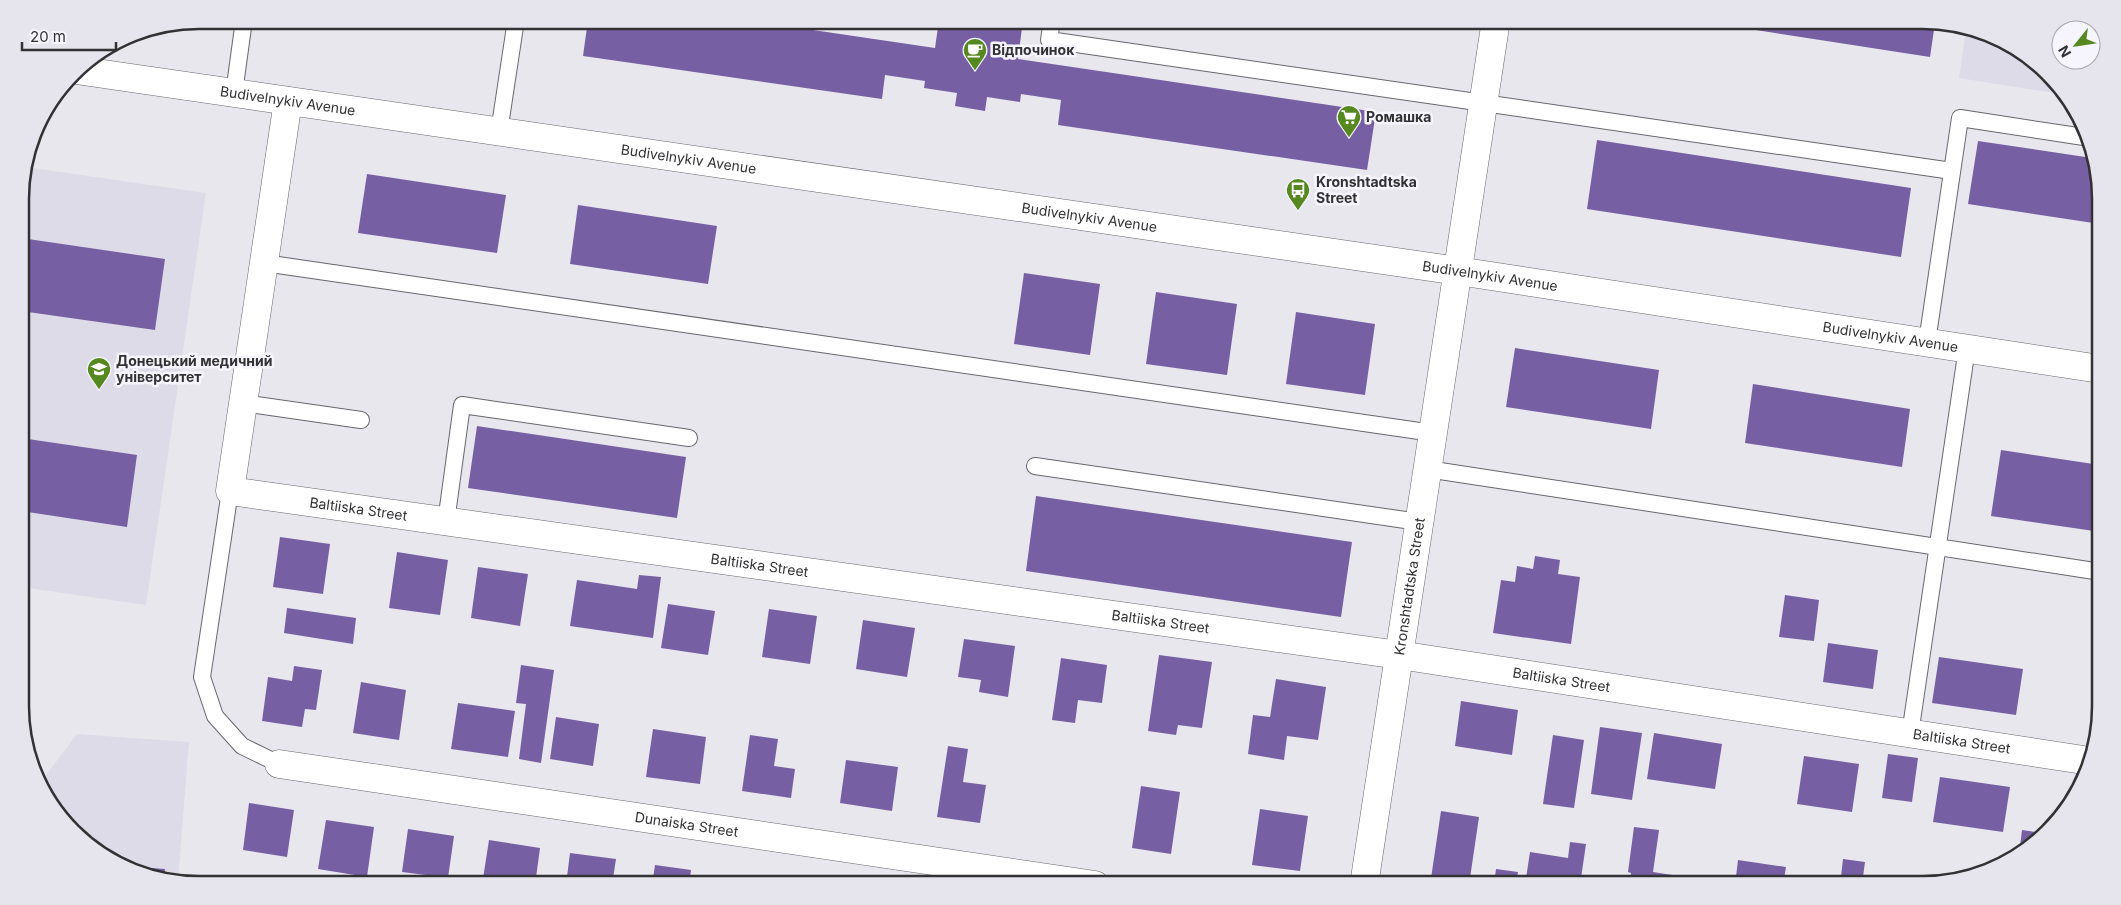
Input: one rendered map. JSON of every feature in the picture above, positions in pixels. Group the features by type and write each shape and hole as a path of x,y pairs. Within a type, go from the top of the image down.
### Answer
{"street":[{"name":"Kronshtadtska Street","path":"1365,876 1495,29"},
{"name":"Budivelnykiv Avenue","path":"86,71 1458,271 2092,368"},
{"path":"230,491 288,101"},
{"name":"Baltiiska Street","path":"230,491 1399,655 2083,760"},
{"name":"Dunaiska Street","path":"279,764 1034,876"}],"lane":[{"path":"234,93 243,29"},
{"path":"499,132 515,29"},
{"path":"1051,29 1049,40 1952,172"},
{"path":"1926,342 1960,118 2080,136"},
{"path":"264,263 1433,433"},
{"path":"1910,734 1967,348"},
{"path":"243,403 361,420"},
{"path":"446,522 462,405 689,438"},
{"path":"1035,466 1419,522"},
{"path":"1428,469 2092,571"},
{"path":"230,491 202,677 215,716 242,746 279,764"}],"shaded area":[{"path":"1965,35 2008,51 2043,78 2056,93 1959,78"},
{"name":"Донецький медичний університет","path":"32,168 206,193 146,605 29,588 29,187"},
{"path":"77,734 189,742 178,875 165,873 133,863 113,854 95,841 78,827 64,810 44,777"}],"building":[{"path":"587,29 806,29 935,48 938,29 1022,29 1018,59 1376,112 1367,170 1058,125 1061,100 1021,94 1020,102 987,97 985,111 955,106 957,93 924,88 925,81 885,75 882,99 583,56"},
{"path":"1749,29 1934,30 1930,57"},
{"path":"1597,140 1911,188 1901,257 1587,209"},
{"path":"1978,141 2087,157 2091,176 2092,223 1968,204"},
{"path":"367,174 506,195 497,253 358,233"},
{"path":"578,205 717,226 708,284 570,264"},
{"path":"29,239 165,259 155,330 29,312"},
{"path":"1024,273 1100,284 1090,355 1014,344"},
{"path":"1156,292 1237,304 1227,375 1146,364"},
{"path":"1296,312 1375,324 1365,395 1286,384"},
{"path":"1515,348 1659,370 1651,429 1506,407"},
{"path":"1753,384 1910,409 1902,467 1745,443"},
{"path":"477,426 686,457 677,518 468,488"},
{"path":"29,439 137,455 127,527 29,512"},
{"path":"2001,450 2092,464 2092,531 1991,516"},
{"path":"1036,496 1352,542 1341,617 1026,571"},
{"path":"280,537 330,544 323,594 273,587"},
{"path":"397,552 448,560 440,615 389,608"},
{"path":"1535,556 1560,560 1558,574 1580,577 1571,644 1493,633 1501,580 1515,582 1517,566 1533,569"},
{"path":"478,567 528,574 520,626 471,618"},
{"path":"639,575 661,577 653,638 570,626 577,580 637,589"},
{"path":"1785,595 1819,600 1814,641 1779,637"},
{"path":"668,604 715,611 708,655 661,648"},
{"path":"287,608 356,618 353,644 284,633"},
{"path":"769,609 817,616 810,664 762,657"},
{"path":"863,620 915,628 907,677 856,669"},
{"path":"964,639 1015,646 1008,697 979,692 981,680 958,677"},
{"path":"1828,643 1878,650 1873,689 1823,682"},
{"path":"1159,655 1212,662 1202,728 1178,725 1176,735 1148,731"},
{"path":"1939,657 2023,669 2016,715 1932,703"},
{"path":"1061,658 1107,665 1102,703 1078,700 1075,723 1052,720"},
{"path":"521,665 554,670 541,763 519,759 526,704 516,703"},
{"path":"294,666 322,670 316,710 305,709 302,727 262,721 268,677 292,681"},
{"path":"1276,679 1326,687 1318,740 1287,736 1284,760 1248,754 1253,715 1270,717"},
{"path":"361,682 406,690 399,740 353,733"},
{"path":"1461,701 1518,710 1512,755 1455,746"},
{"path":"458,703 515,711 508,757 451,749"},
{"path":"556,717 599,724 593,766 550,759"},
{"path":"1600,727 1642,733 1632,800 1591,794"},
{"path":"653,729 706,737 700,784 646,777"},
{"path":"1654,733 1722,744 1715,789 1647,779"},
{"path":"750,735 778,739 774,766 795,769 791,798 742,791"},
{"path":"1553,735 1584,740 1574,808 1543,804"},
{"path":"948,746 968,749 963,782 986,785 980,823 937,817"},
{"path":"1888,754 1918,758 1912,802 1882,798"},
{"path":"1804,756 1859,764 1852,812 1797,804"},
{"path":"846,760 898,767 892,811 840,803"},
{"path":"1940,777 2010,787 2003,832 1933,822"},
{"path":"1141,786 1180,792 1171,854 1132,848"},
{"path":"249,803 294,810 287,857 243,850"},
{"path":"1260,809 1308,816 1300,871 1252,865"},
{"path":"1441,811 1479,817 1470,876 1431,876"},
{"path":"326,820 374,827 367,876 318,869"},
{"path":"1634,827 1659,830 1653,872 1679,876 1631,876 1631,873 1628,872"},
{"path":"408,829 454,836 448,876 426,876 402,872"},
{"path":"2022,830 2037,832 2026,841 2020,845"},
{"path":"489,840 540,848 536,876 483,876"},
{"path":"1570,842 1586,844 1581,876 1526,876 1530,852 1568,858"},
{"path":"570,853 616,859 613,876 567,876"},
{"path":"1843,859 1865,862 1863,876 1841,876"},
{"path":"1738,860 1786,867 1784,876 1736,876"},
{"path":"655,865 691,870 690,876 653,876"},
{"path":"146,868 165,869 165,873"},
{"path":"1496,869 1518,872 1517,876 1495,876"}],"place":[{"name":"Відпочинок","path":"975,71"},
{"name":"Ромашка","path":"1349,138"},
{"name":"Kronshtadtska Street","path":"1298,211"},
{"name":"Донецький медичний університет","path":"99,390"}]}
